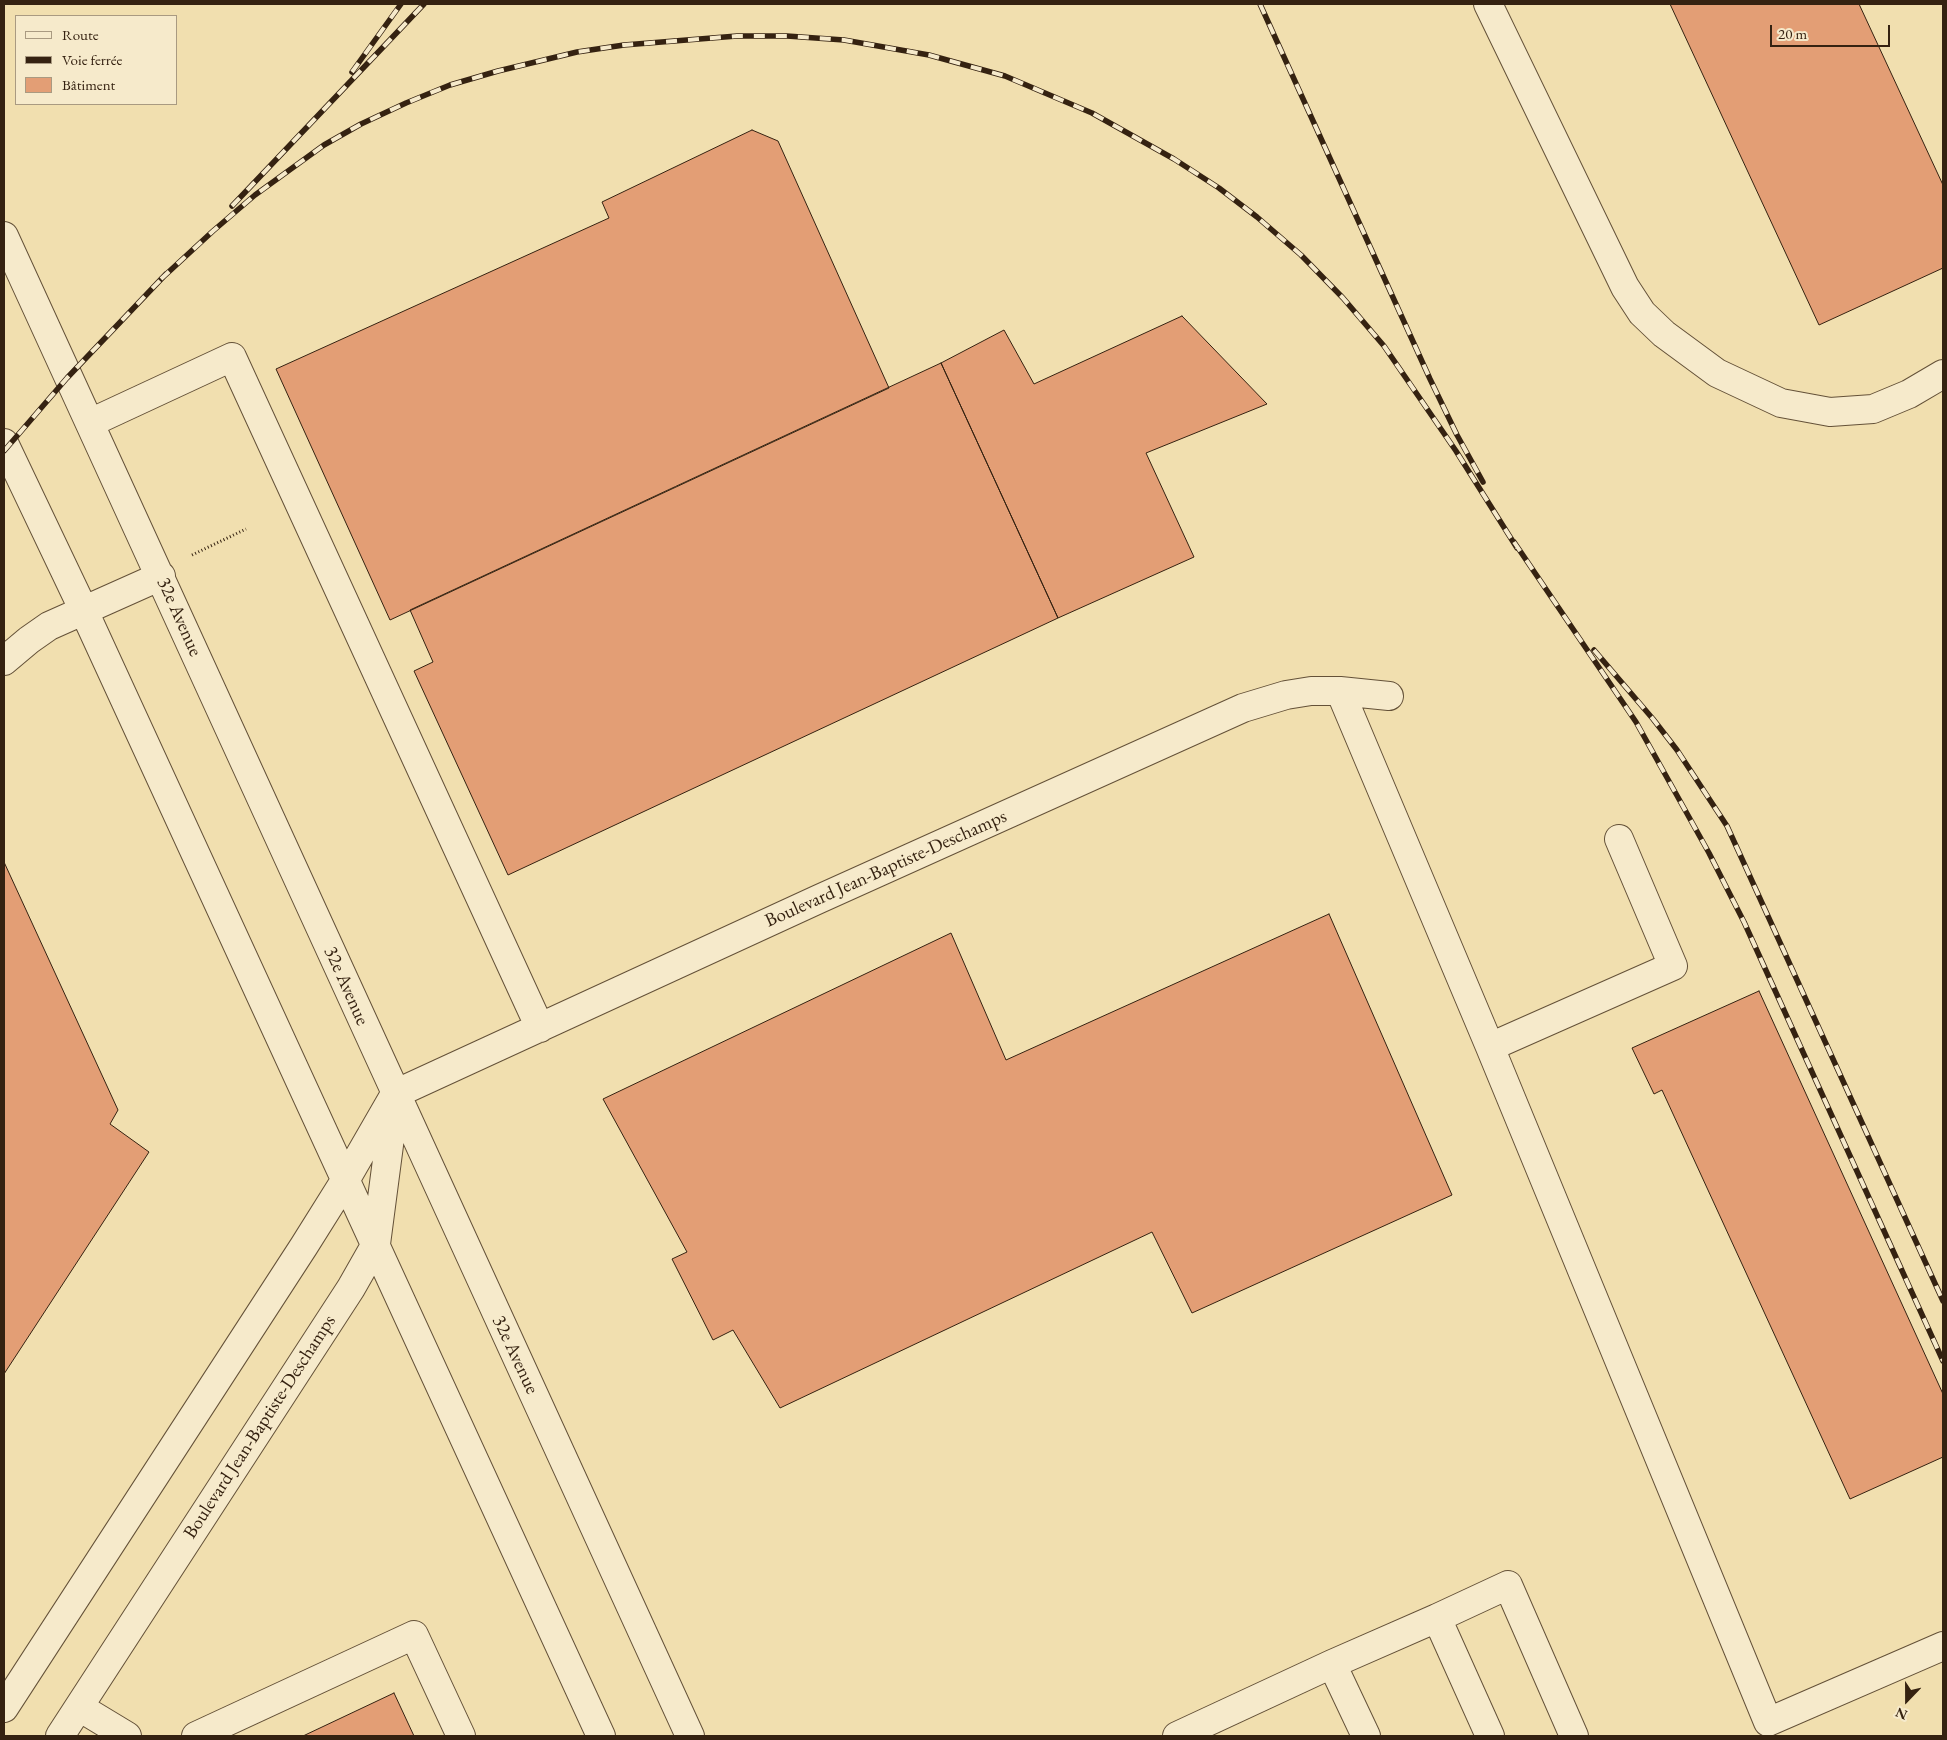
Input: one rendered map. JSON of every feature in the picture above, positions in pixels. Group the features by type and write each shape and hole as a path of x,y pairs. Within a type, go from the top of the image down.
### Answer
{"street":[{"path":"1488,4 1626,287 1642,313 1664,334 1717,373 1781,403 1830,412 1873,409 1909,394 1943,374"},
{"name":"32e Avenue","path":"4,236 690,1736"},
{"path":"90,423 232,357 540,1028"},
{"path":"4,442 84,610 602,1736"},
{"path":"4,661 49,626 160,576"},
{"name":"Boulevard Jean-Baptiste-Deschamps","path":"60,1736 351,1288 376,1244 395,1094 810,903 1243,708 1286,695 1311,691 1340,691 1389,696"},
{"path":"1340,691 1490,1047 1768,1722 1943,1646"},
{"path":"1490,1047 1673,966 1619,839"},
{"path":"4,1708 346,1180 395,1094"},
{"path":"1177,1736 1508,1585 1574,1736"},
{"path":"1437,1618 1490,1736"},
{"path":"196,1736 414,1635 461,1736"},
{"path":"1332,1664 1366,1736"},
{"path":"79,1707 127,1736"}],"path":[{"path":"192,555 246,529"}],"building":[{"path":"1670,4 1859,4 1943,185 1943,268 1819,325"},
{"path":"752,130 778,141 889,388 390,620 276,369 609,218 602,202"},
{"path":"1182,316 1267,404 1146,453 1194,557 1058,618 941,363 1004,330 1034,384"},
{"path":"941,363 1058,618 508,875 414,671 433,662 410,610"},
{"path":"4,862 118,1110 110,1124 149,1152 4,1374"},
{"path":"1329,914 1452,1195 1192,1313 1152,1232 780,1408 733,1330 713,1340 672,1259 687,1252 603,1099 951,933 1006,1060"},
{"path":"1759,991 1943,1394 1943,1457 1850,1499 1662,1090 1654,1094 1632,1048"},
{"path":"394,1693 414,1736 303,1736"}],"railway":[{"path":"352,72 401,4"},
{"path":"232,206 424,4"},
{"path":"1260,4 1430,379 1457,435 1483,482"},
{"path":"161,279 255,195 324,145 361,124 450,85 577,52 624,45 737,36 787,36 844,40 929,55 1005,76 1092,113 1174,159 1219,188 1257,217 1301,255 1343,298 1384,346 1456,451 1517,548"},
{"path":"4,451 67,378 166,274"},
{"path":"1514,542 1636,722 1709,853 1744,922 1943,1361"},
{"path":"1594,650 1677,750 1727,826 1943,1301"}]}
